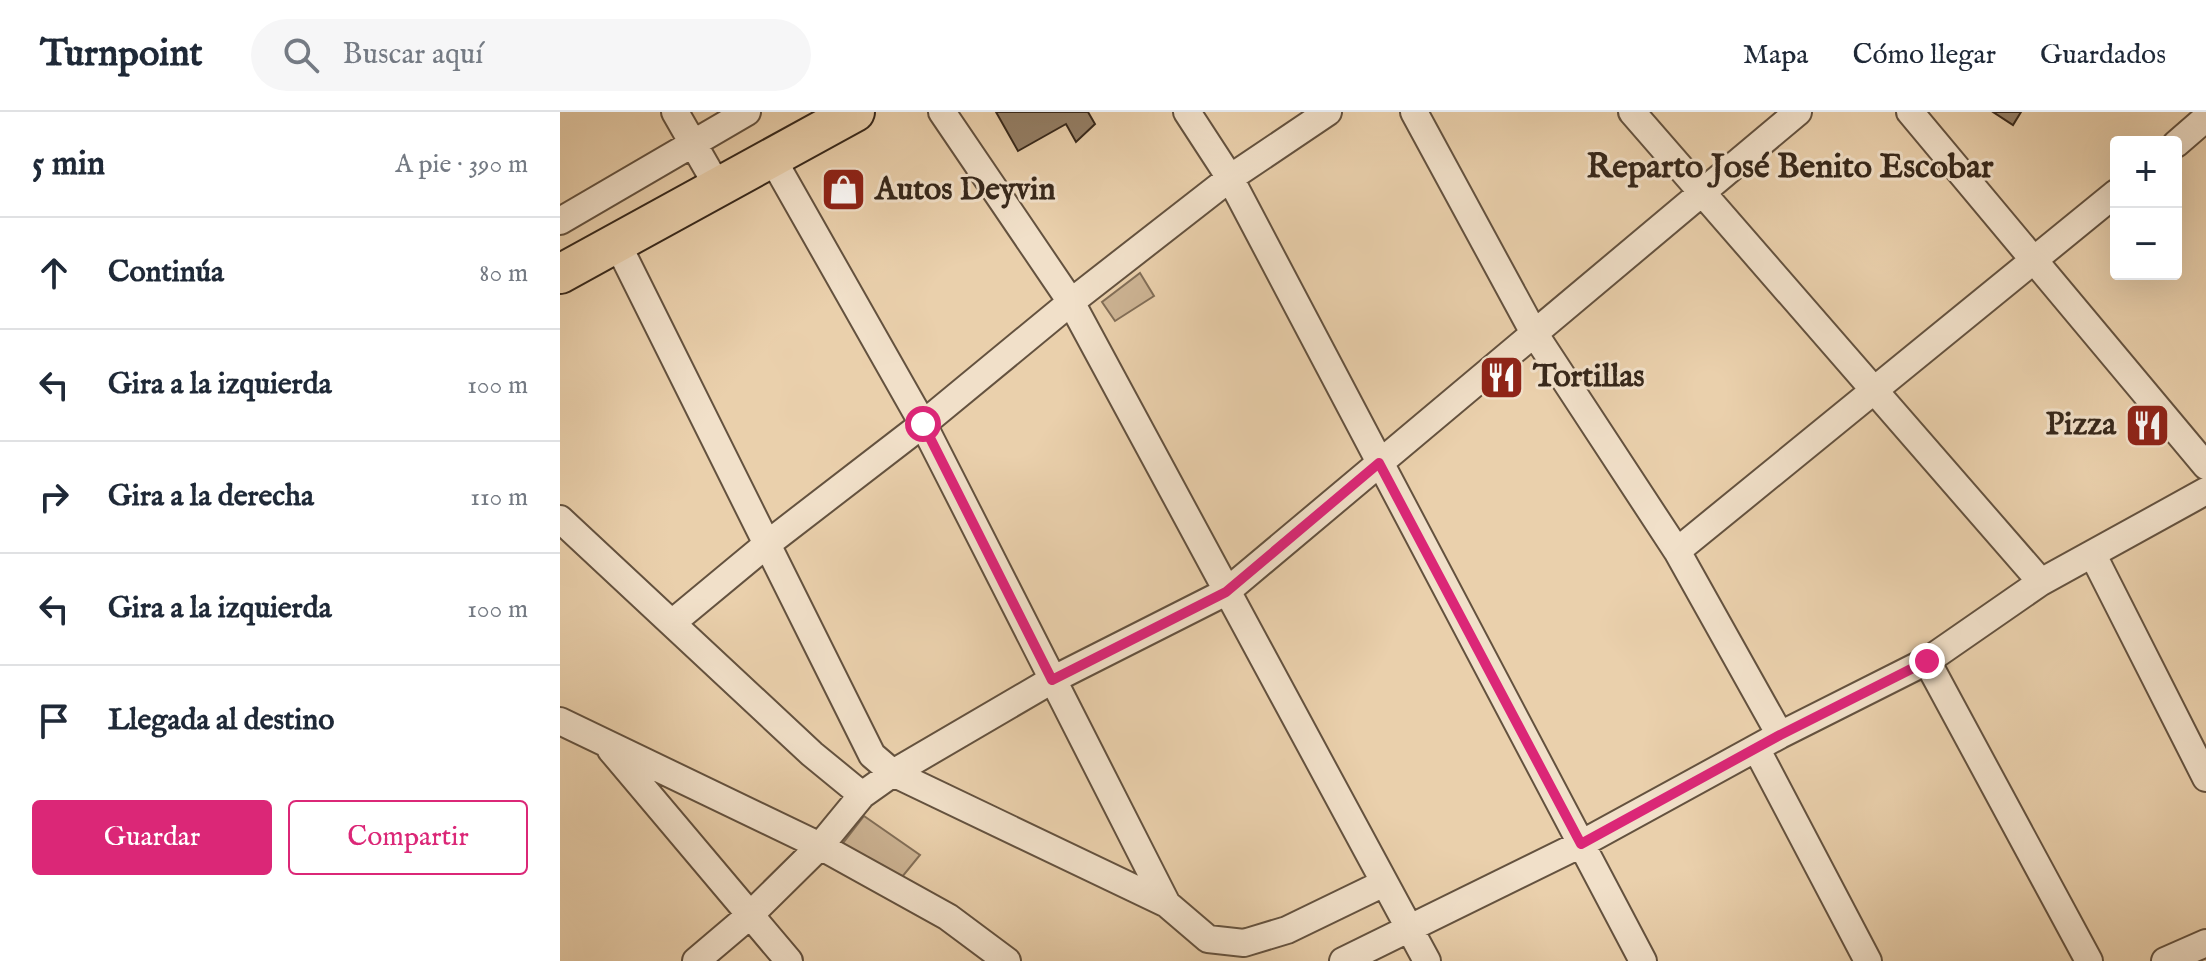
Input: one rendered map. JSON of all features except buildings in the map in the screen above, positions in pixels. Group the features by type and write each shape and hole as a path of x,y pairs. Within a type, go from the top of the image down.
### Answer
{"highway":[{"path":"560,274 855,112"}],"street":[{"path":"675,112 718,187"},
{"path":"560,221 747,112"},
{"path":"942,112 1071,302 1427,961"},
{"path":"1187,112 1230,178 1643,961"},
{"path":"672,623 1230,178 1328,112"},
{"path":"1414,112 1534,333 1677,551 1780,735"},
{"path":"1632,112 2041,582"},
{"path":"696,961 749,916 820,846 862,795 893,773 1052,680 1226,592 1798,112"},
{"path":"1910,112 2206,466"},
{"path":"772,158 923,424 1167,904"},
{"path":"1677,551 2110,198"},
{"path":"617,243 872,755 893,773 1167,904 1208,939 1244,943 1287,930 1384,883"},
{"path":"1343,961 1581,844 1780,735 1927,661 2041,582 2206,491"},
{"path":"560,519 812,754 862,795"},
{"path":"2093,555 2206,778"},
{"path":"1927,661 2089,961"},
{"path":"560,721 820,846 948,917 1007,961"},
{"path":"604,742 789,961"},
{"path":"1756,748 1868,961"},
{"path":"2165,961 2206,943"}],"shaded area":[{"path":"1140,273 1154,296 1115,321 1102,302"},
{"path":"864,816 920,855 902,877 840,847"}],"place":[{"name":"Autos Deyvin","path":"844,190"},
{"name":"Tortillas","path":"1502,377"},
{"name":"Pizza","path":"2147,425"}],"district":[{"name":"Reparto José Benito Escobar","path":"1790,167"}],"route":[{"path":"923,424 1052,680 1226,592 1379,463 1581,844 1780,735 1927,661"}]}
